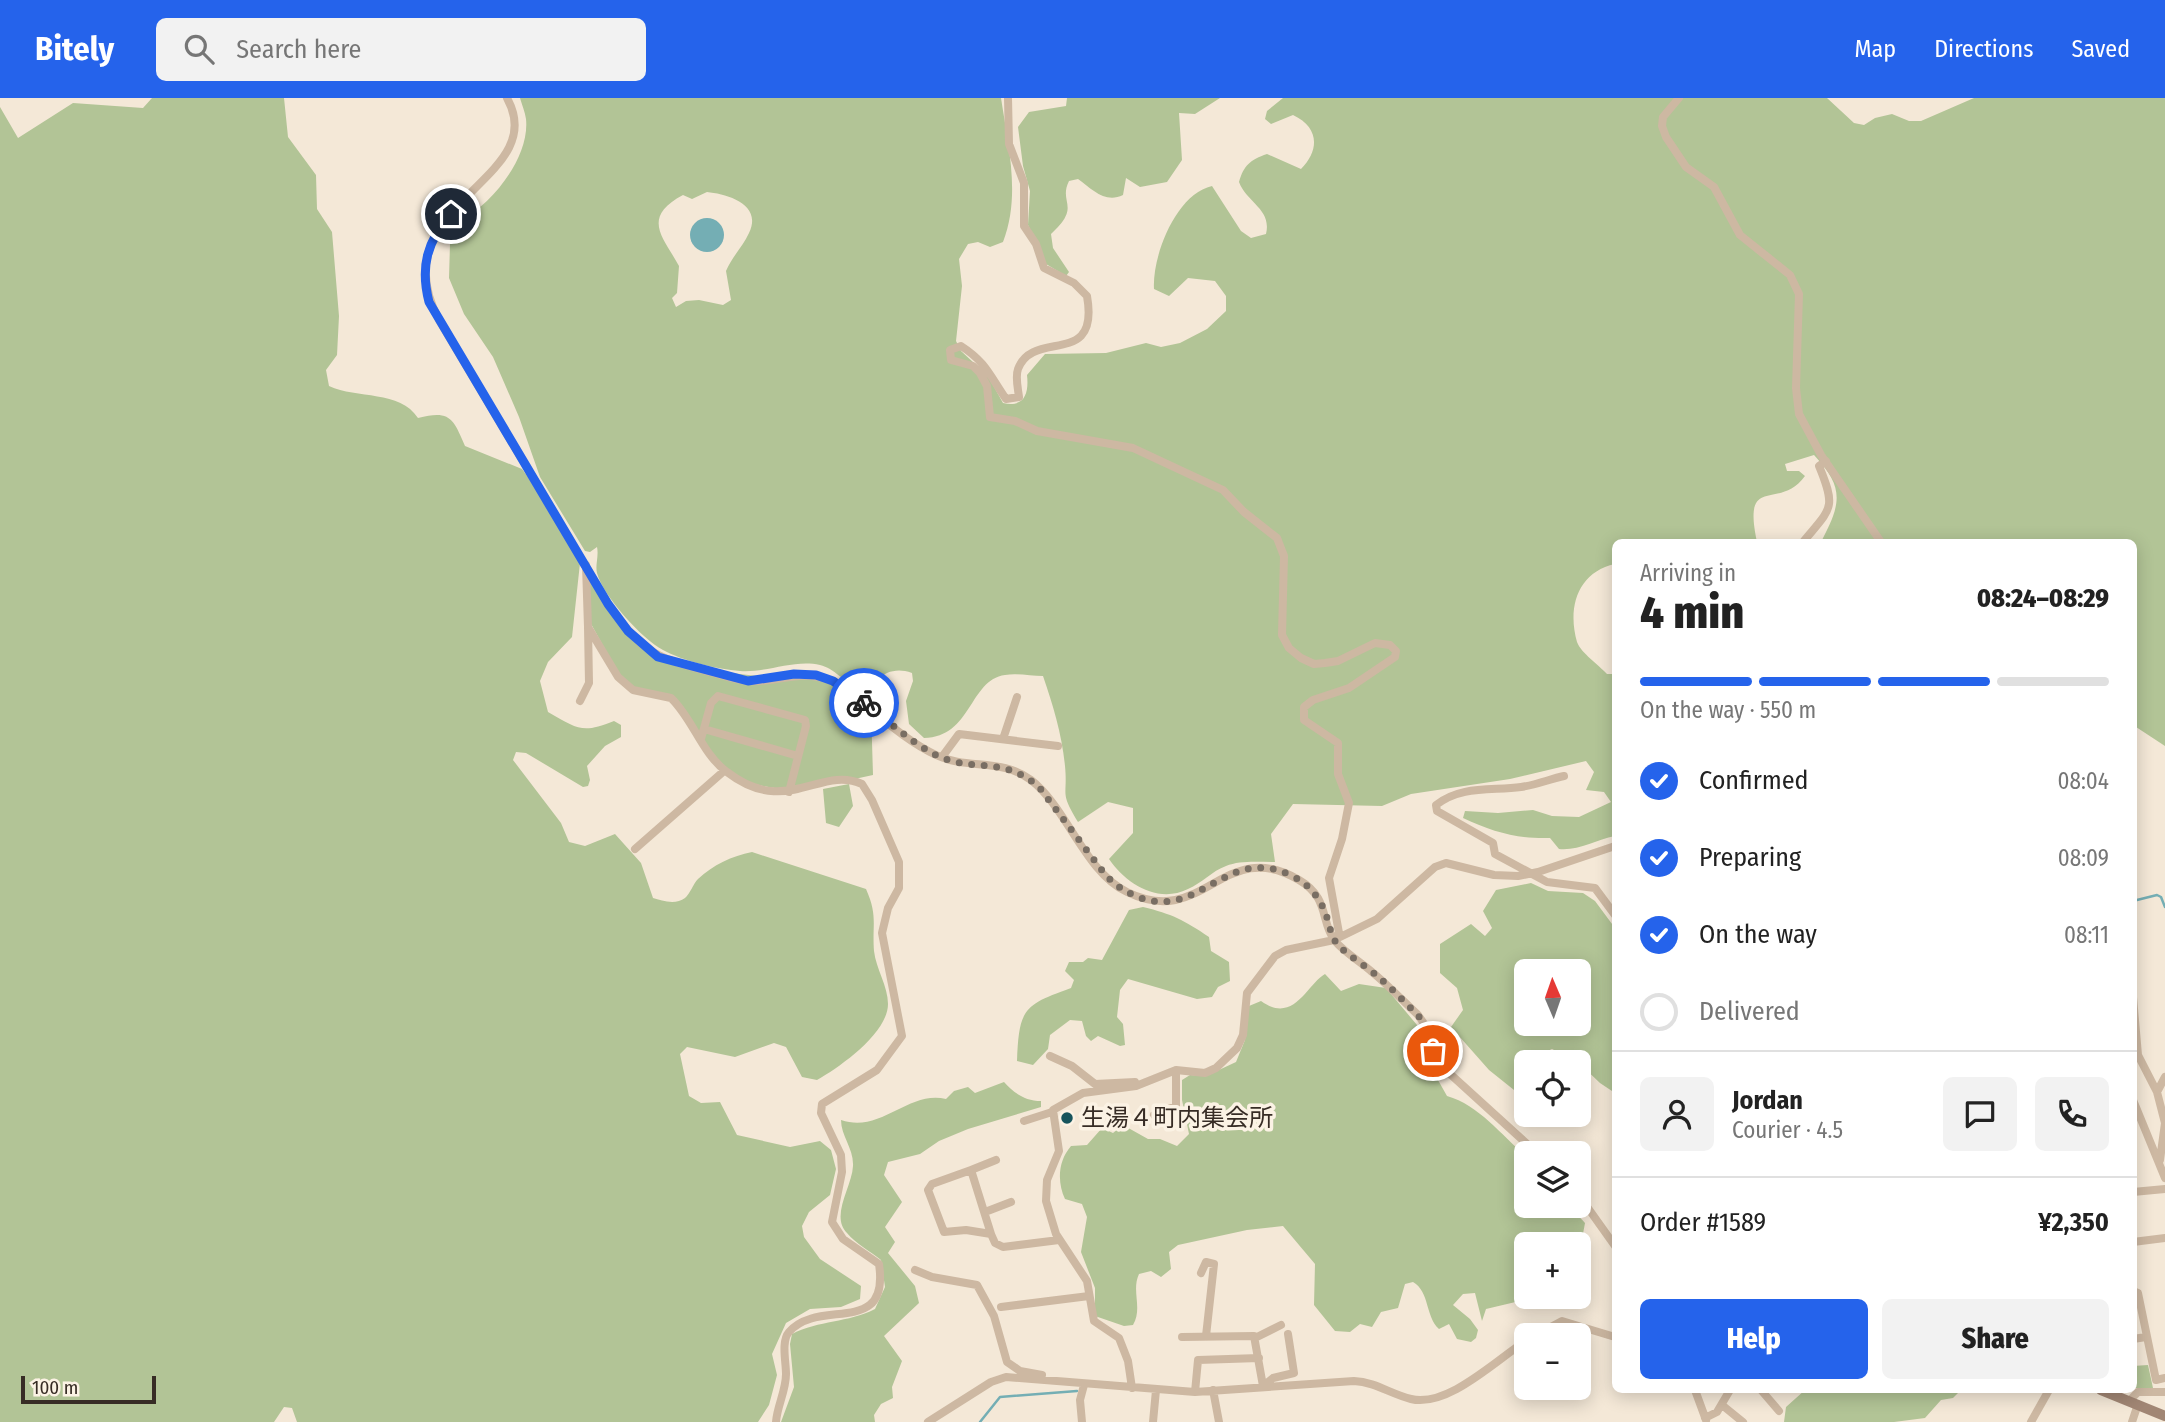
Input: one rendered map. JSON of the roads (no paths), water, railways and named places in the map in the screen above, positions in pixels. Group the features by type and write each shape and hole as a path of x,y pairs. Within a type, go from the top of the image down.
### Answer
{"street":[{"path":"506,98 513,113 512,142 504,157 436,231 426,253 425,285 439,320 628,631 658,657 748,681 794,674 816,675 833,681 914,742 942,757 960,763 1006,767 1030,779 1115,886 1155,903 1172,902 1197,894 1225,875 1241,869 1275,870 1309,886 1326,913 1334,940 1418,1015 1425,1026 1438,1063 1524,1141"},
{"path":"1007,98 1009,144 1024,183 1024,226 1036,244 1044,268 1074,283 1087,296 1089,322 1087,330 1068,345 1036,352 1022,363 1017,372 1019,397 1014,399 1006,399 990,371 976,356 961,346 950,350 951,360 973,366 984,380 990,417 1015,421 1037,431 1133,449 1223,490 1244,512 1277,538 1284,556 1282,635 1289,648 1301,658 1314,664 1338,661 1375,643 1390,645 1396,651 1395,657 1349,688 1313,700 1304,707 1304,720 1338,743 1338,774 1349,803 1342,839 1329,878 1339,933 1334,940"},
{"path":"1679,98 1663,117 1662,126 1667,137 1686,167 1714,187 1727,216 1740,235 1790,275 1798,287 1799,414 1826,461 1879,539"},
{"path":"1804,539 1831,504 1819,466 1826,461"},
{"path":"580,701 589,682 586,565"},
{"path":"589,627 618,678 633,690 671,698 724,771 753,787 772,793 789,792 847,779 862,784 872,800 899,862 899,888 888,908 882,933 902,1036 877,1070 829,1097 822,1104 821,1113 841,1155 842,1172 832,1222 843,1239 879,1264 881,1284 876,1298 864,1309 813,1318 788,1332 785,1340 786,1378 776,1422"},
{"path":"701,739 711,703 718,696 806,722 789,792"},
{"path":"1003,739 1017,697"},
{"path":"704,729 798,756"},
{"path":"942,757 959,734 1058,746"},
{"path":"635,849 724,771"},
{"path":"1564,776 1523,787 1477,789 1436,805 1440,815 1493,843 1495,854 1547,882 1595,888 1612,911"},
{"path":"1024,1121 1052,1112 1083,1093 1142,1084 1176,1070 1205,1073 1216,1068 1237,1048 1244,1035 1247,993 1275,956 1286,950 1334,940 1390,910 1418,880 1435,867 1446,863 1494,875 1530,874 1612,847"},
{"path":"2137,1043 2138,1055 2157,1093 2165,1123 2160,1160"},
{"path":"1050,1056 1066,1062 1095,1084 1142,1084"},
{"path":"1154,1115 1178,1110 1176,1070"},
{"path":"2157,1093 2165,1077"},
{"path":"2137,1106 2165,1178"},
{"path":"1052,1112 1059,1151 1047,1180 1046,1201 1059,1240 1087,1281 1094,1321 1116,1334 1122,1342 1132,1388"},
{"path":"2137,1120 2143,1116"},
{"path":"991,1234 966,1230 944,1232 928,1190 932,1184 996,1160"},
{"path":"971,1171 995,1243 1003,1247 1059,1240"},
{"path":"2137,1192 2165,1189"},
{"path":"985,1212 1011,1202"},
{"path":"1591,1212 1612,1242"},
{"path":"2137,1242 2165,1238"},
{"path":"1201,1273 1206,1262 1214,1264 1206,1336"},
{"path":"915,1270 932,1277 977,1285 994,1316 1007,1362 1020,1371 1044,1376 1045,1381"},
{"path":"2137,1293 2155,1380 2165,1378"},
{"path":"1001,1307 1089,1296"},
{"path":"1255,1338 1281,1325"},
{"path":"1591,1330 1612,1336"},
{"path":"1263,1385 1273,1378 1294,1373 1288,1334"},
{"path":"1182,1337 1250,1335 1255,1338 1263,1385"},
{"path":"2137,1338 2146,1337"},
{"path":"928,1422 999,1378 1015,1377 1084,1385 1195,1392 1263,1385 1354,1381 1371,1382 1413,1400 1433,1397 1472,1381 1514,1350"},
{"path":"1195,1392 1198,1360 1259,1359"},
{"path":"1082,1422 1080,1400 1084,1385"},
{"path":"1153,1422 1156,1390"},
{"path":"1213,1390 1219,1422"},
{"path":"2132,1422 2138,1392 2165,1392"},
{"path":"1696,1393 1706,1420 1722,1405 1728,1393"},
{"path":"1764,1393 1779,1411"},
{"path":"2031,1422 2047,1393"},
{"path":"2109,1393 2165,1416"},
{"path":"1722,1405 1743,1422"}],"water":[{"path":"707,218 719,223 724,235 719,247 707,252 695,247 690,235 695,223"}],"waterway":[{"path":"2137,900 2157,895 2161,897 2165,907"},
{"path":"980,1422 1000,1397 1077,1391"}],"place":[{"name":"生湯４町内集会所","path":"1067,1118"}]}
